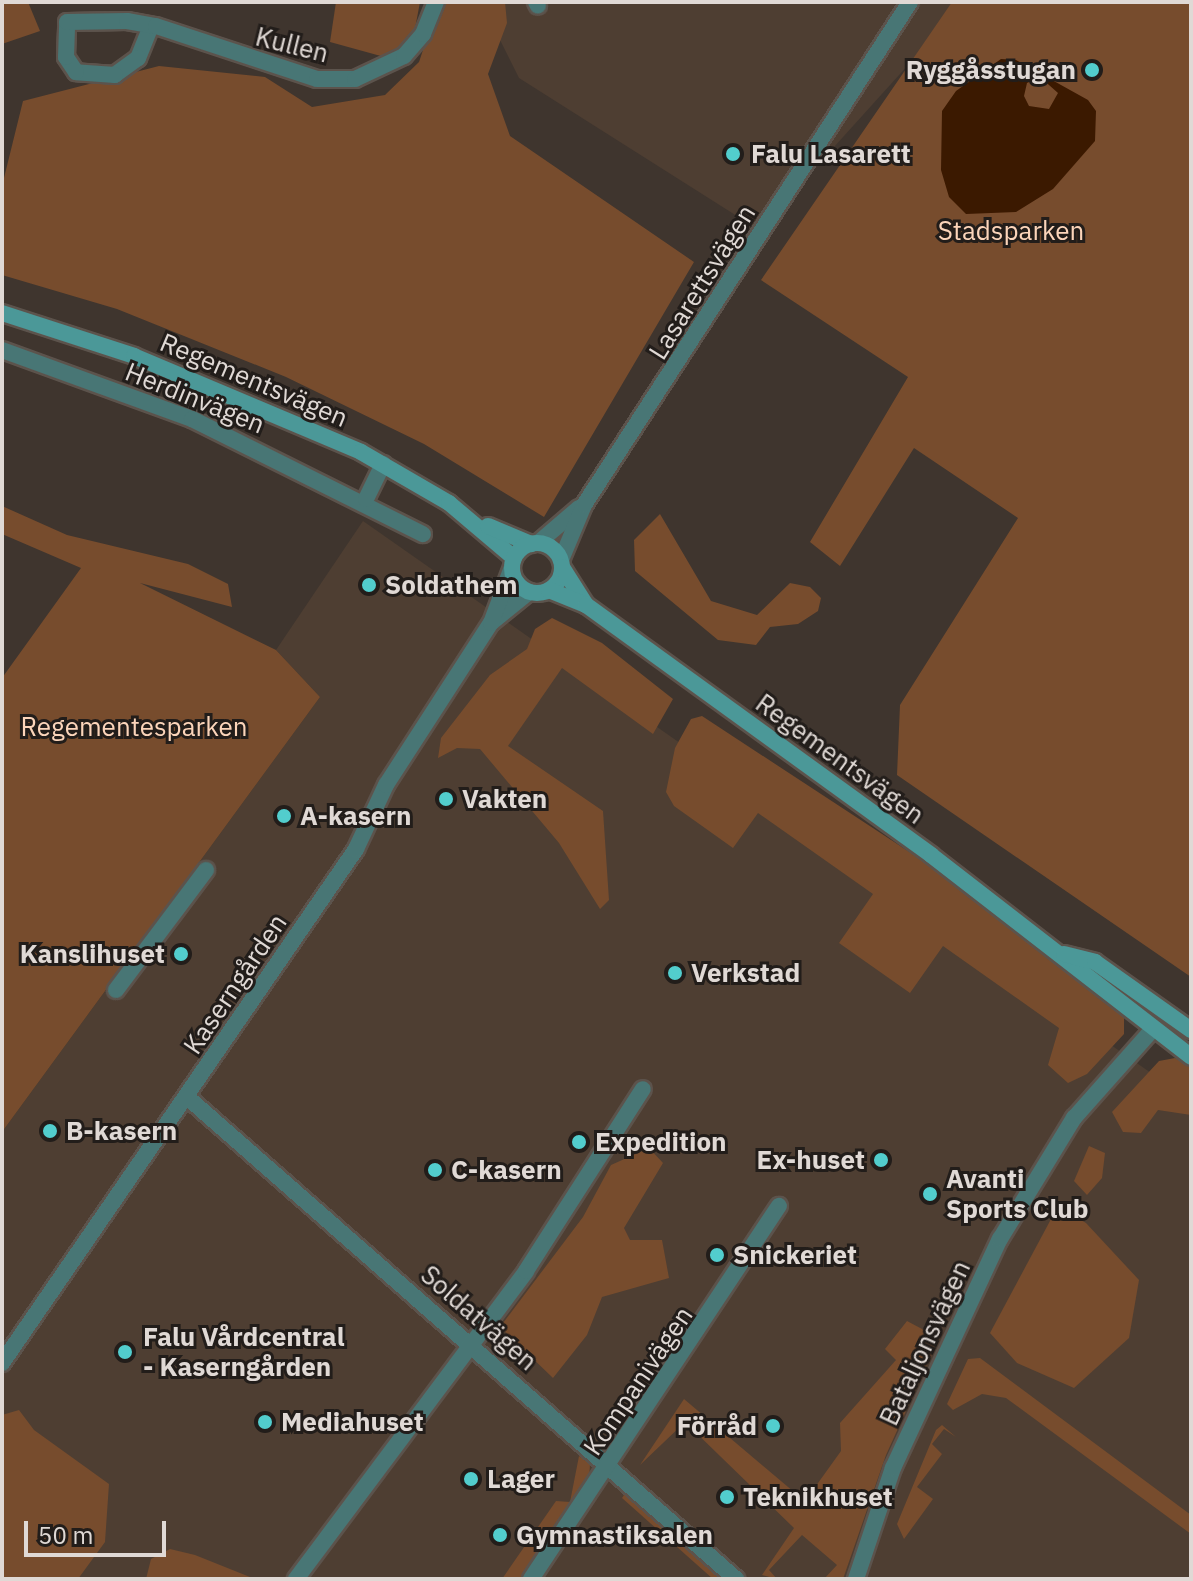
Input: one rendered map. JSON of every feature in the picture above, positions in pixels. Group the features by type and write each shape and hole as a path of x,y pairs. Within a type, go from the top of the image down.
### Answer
{"main road":[{"name":"Regementsvägen","path":"2,313 134,356 383,464 475,521 534,543 562,563 586,605"},
{"name":"Regementsvägen","path":"475,521 513,563 529,592"},
{"path":"513,563 534,543"},
{"path":"529,592 549,590 562,563"},
{"name":"Regementsvägen","path":"549,590 586,605 1064,954 1084,979 1191,1057"},
{"name":"Regementsvägen","path":"1064,954 1095,962 1191,1030"},
{"path":"1153,1029 1167,1013"}],"street":[{"name":"Kullen","path":"151,26 138,58 115,75 76,72 66,57 67,22 151,26 336,81 378,72 404,56 423,34 436,2"},
{"name":"Lasarettsvägen","path":"562,563 584,505 910,2"},
{"name":"Herdinvägen","path":"2,350 192,419 366,499 423,534"},
{"path":"366,499 383,464"},
{"name":"Lasarettsvägen","path":"534,543 584,505"},
{"name":"Kaserngården","path":"2,1363 356,849 386,785 491,623 513,563"},
{"name":"Kaserngården","path":"491,623 529,592"},
{"path":"116,990 206,870"},
{"name":"Bataljonsvägen","path":"856,1579 893,1468 1000,1239 1074,1118 1153,1029"},
{"path":"296,1579 543,1248 643,1089"},
{"name":"Soldatvägen","path":"187,1097 736,1579"},
{"name":"Kompanivägen","path":"531,1579 608,1468 779,1206"}],"shaded area":[{"name":"Falu Lasarett","path":"481,2 965,2 759,230 519,78"},
{"path":"1001,59 1016,60 1088,100 1096,111 1095,141 1053,189 1016,212 966,214 949,197 941,170 942,111 956,91","holes":["1040,77 1058,93 1049,109 1029,106 1024,96 1027,83"]},
{"path":"363,521 1191,1101 1191,1579 2,1579 2,1132 320,697 276,650"}],"green space":[{"path":"2,2 28,2 40,31 2,44"},
{"path":"336,2 420,2 414,34 388,58 330,42"},
{"path":"439,2 505,2 507,23 488,74 510,136 694,262 544,517 424,444 286,377 117,309 2,275 2,186 23,101 159,66 265,77 312,107 385,95 419,62"},
{"name":"Stadsparken","path":"952,2 1191,2 1191,977 897,775 900,705 1018,518 914,448 840,566 810,542 908,377 761,280"},
{"name":"Regementesparken","path":"2,506 67,535 188,564 228,584 232,607 140,583 276,650 320,697 2,1132 2,678 81,568 2,534"},
{"path":"660,514 711,601 757,615 790,583 810,587 821,598 818,611 798,624 770,627 756,645 718,640 635,571 634,540"},
{"path":"552,618 602,643 673,699 653,734 562,668 508,746 603,811 609,900 600,909 559,843 480,749 457,748 438,758 441,738 490,675 527,649 535,629"},
{"path":"702,716 940,872 1124,1012 1124,1034 1087,1074 1068,1083 1048,1065 1059,1028 943,946 910,993 839,943 873,894 758,813 733,848 674,806 666,792 675,748 691,719"},
{"path":"1175,1058 1191,1065 1191,1115 1158,1110 1141,1133 1123,1132 1112,1112 1159,1061"},
{"path":"1089,1146 1105,1153 1102,1178 1087,1195 1074,1181"},
{"path":"649,1148 663,1163 624,1228 630,1240 662,1240 669,1278 602,1297 587,1335 553,1378 500,1327 583,1217 611,1165"},
{"path":"1058,1206 1086,1223 1139,1280 1129,1338 1074,1388 1017,1363 990,1333"},
{"path":"907,1321 939,1338 886,1455 843,1579 824,1579 837,1565 802,1535 769,1570 777,1579 762,1575 794,1528 685,1422 640,1465 684,1399 794,1492 813,1490 841,1451 840,1423 896,1360 885,1349"},
{"path":"980,1358 1191,1515 1191,1534 1006,1398 982,1394 953,1410 947,1404 968,1359"},
{"path":"19,1410 34,1430 109,1484 105,1542 78,1579 2,1579 2,1415"},
{"path":"942,1425 956,1437 944,1429 932,1444 942,1454 917,1487 933,1499 904,1539 897,1524 936,1430"},
{"path":"579,1456 590,1464 589,1481 521,1579 502,1579 556,1501 570,1502"},
{"path":"626,1492 726,1579 713,1579 622,1498"},
{"path":"170,1549 195,1555 255,1579 146,1579 151,1559"}],"place":[{"name":"Ryggåsstugan","path":"1092,70"},
{"name":"Falu Lasarett","path":"733,154"},
{"name":"Soldathem","path":"369,585"},
{"name":"Vakten","path":"446,799"},
{"name":"A-kasern","path":"284,816"},
{"name":"Kanslihuset","path":"181,954"},
{"name":"Verkstad","path":"675,973"},
{"name":"B-kasern","path":"50,1131"},
{"name":"Expedition","path":"579,1142"},
{"name":"Ex-huset","path":"881,1160"},
{"name":"C-kasern","path":"435,1170"},
{"name":"Avanti Sports Club","path":"930,1194"},
{"name":"Snickeriet","path":"717,1255"},
{"name":"Falu Vårdcentral - Kaserngården","path":"125,1352"},
{"name":"Mediahuset","path":"265,1422"},
{"name":"Förråd","path":"773,1426"},
{"name":"Lager","path":"471,1479"},
{"name":"Teknikhuset","path":"727,1497"},
{"name":"Gymnastiksalen","path":"500,1535"}]}
